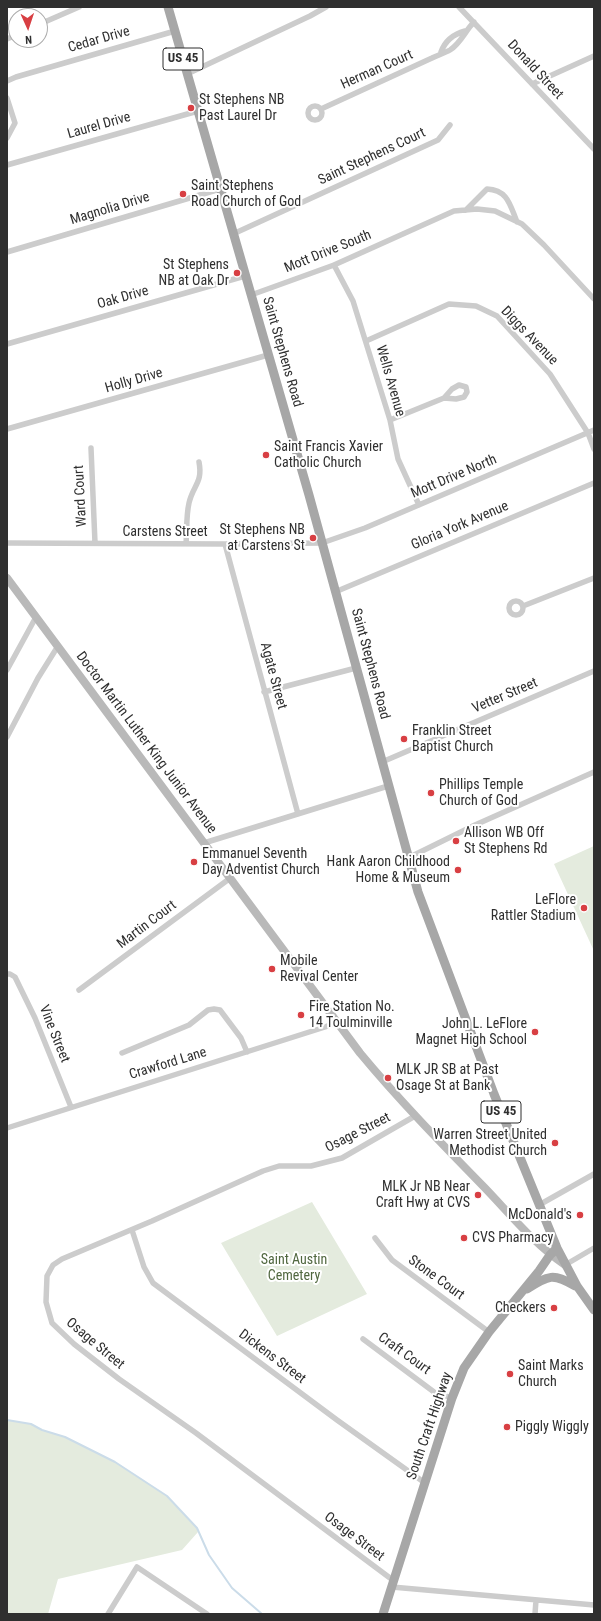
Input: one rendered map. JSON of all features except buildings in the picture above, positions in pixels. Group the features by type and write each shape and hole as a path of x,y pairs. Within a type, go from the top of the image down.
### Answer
{"main road":[{"name":"Saint Stephens Road","path":"168,7 322,543 418,892 466,1023 557,1248 565,1266 594,1310"},
{"name":"Doctor Martin Luther King Junior Avenue","path":"7,578 204,843 229,879 360,1053 415,1116 550,1255 565,1266"},
{"name":"South Craft Highway","path":"383,1614 452,1398 464,1368 489,1332 557,1248"},
{"path":"521,1293 540,1281 554,1276 562,1278 577,1286"}],"street":[{"path":"48,21 79,7"},
{"path":"187,74 326,7"},
{"name":"Donald Street","path":"459,7 594,150"},
{"name":"Herman Court","path":"321,108 432,58 441,52 450,50 462,38 465,31 474,22"},
{"name":"Cedar Drive","path":"7,81 16,76 175,30"},
{"path":"532,84 594,56"},
{"path":"7,98 16,123 7,138"},
{"name":"Laurel Drive","path":"7,165 198,111"},
{"name":"Saint Stephens Court","path":"233,234 438,140 450,125"},
{"name":"Magnolia Drive","path":"7,252 220,188"},
{"path":"466,210 487,190 494,190 501,192 506,197 517,222"},
{"name":"Mott Drive South","path":"251,295 334,265 454,211 477,209 495,212 522,224 544,245 594,299"},
{"name":"Wells Avenue","path":"334,265 353,301 390,420 398,459 419,505"},
{"name":"Oak Drive","path":"7,344 245,276"},
{"name":"Diggs Avenue","path":"366,341 449,304 476,306 497,316 550,374 588,433 594,449"},
{"name":"Holly Drive","path":"7,429 268,355"},
{"path":"390,420 444,398"},
{"name":"Mott Drive North","path":"322,543 365,528 594,430"},
{"name":"Ward Court","path":"91,448 96,544"},
{"path":"186,544 189,503 201,473 199,462"},
{"name":"Gloria York Avenue","path":"335,592 594,483"},
{"name":"Carstens Street","path":"7,542 96,544 322,543"},
{"name":"Agate Street","path":"225,544 298,814"},
{"path":"523,606 594,578"},
{"path":"7,670 36,617"},
{"path":"7,737 38,678 58,646"},
{"path":"264,692 356,668"},
{"name":"Vetter Street","path":"382,762 594,671"},
{"path":"408,858 475,825 594,772"},
{"path":"204,843 388,786"},
{"name":"Martin Court","path":"79,990 229,879"},
{"name":"Vine Street","path":"9,974 15,977 35,1018 71,1107"},
{"path":"122,1053 189,1026 208,1010 214,1009 220,1010 241,1038 247,1052"},
{"name":"Crawford Lane","path":"7,1128 247,1052 336,1022"},
{"name":"Osage Street","path":"393,1584 203,1438 119,1379 74,1344 52,1323 46,1302 46,1290 47,1276 53,1265 62,1259 132,1230 263,1171 279,1166 311,1166 342,1158 415,1116"},
{"path":"539,1205 594,1174"},
{"name":"Dickens Street","path":"132,1230 144,1267 153,1283 337,1420 425,1483"},
{"name":"Stone Court","path":"375,1238 392,1260 489,1332"},
{"path":"565,1266 594,1248"},
{"name":"Craft Court","path":"363,1339 434,1392 452,1398"},
{"path":"109,1613 137,1567 207,1614"},
{"path":"393,1584 594,1605"},
{"path":"535,1614 536,1600"}],"green space":[{"name":"LeFlore Rattler Stadium","path":"594,846 594,951 554,864"},
{"name":"Saint Austin Cemetery","path":"312,1202 367,1294 277,1336 221,1243"},
{"path":"7,1420 31,1424 42,1430 65,1437 115,1462 167,1496 197,1528 198,1532 182,1550 58,1579 48,1614 7,1614"}],"waterway":[{"path":"7,1420 31,1424 42,1430 65,1437 115,1462 167,1496 197,1528 209,1555 232,1588 262,1614"}],"place":[{"name":"St Stephens NB Past Laurel Dr","path":"191,108"},
{"name":"Saint Stephens Road Church of God","path":"183,194"},
{"name":"St Stephens NB at Oak Dr","path":"237,273"},
{"name":"Saint Francis Xavier Catholic Church","path":"266,455"},
{"name":"St Stephens NB at Carstens St","path":"313,538"},
{"name":"Franklin Street Baptist Church","path":"404,739"},
{"name":"Phillips Temple Church of God","path":"431,793"},
{"name":"Allison WB Off St Stephens Rd","path":"456,841"},
{"name":"Emmanuel Seventh Day Adventist Church","path":"194,862"},
{"name":"Hank Aaron Childhood Home & Museum","path":"458,870"},
{"name":"LeFlore Rattler Stadium","path":"584,908"},
{"name":"Mobile Revival Center","path":"272,969"},
{"name":"Fire Station No. 14 Toulminville","path":"301,1015"},
{"name":"John L. LeFlore Magnet High School","path":"535,1032"},
{"name":"MLK JR SB at Past Osage St at Bank","path":"388,1078"},
{"name":"Warren Street United Methodist Church","path":"555,1143"},
{"name":"MLK Jr NB Near Craft Hwy at CVS","path":"478,1195"},
{"name":"McDonald's","path":"580,1215"},
{"name":"CVS Pharmacy","path":"464,1238"},
{"name":"Checkers","path":"554,1308"},
{"name":"Saint Marks Church","path":"510,1374"},
{"name":"Piggly Wiggly","path":"507,1427"}]}
